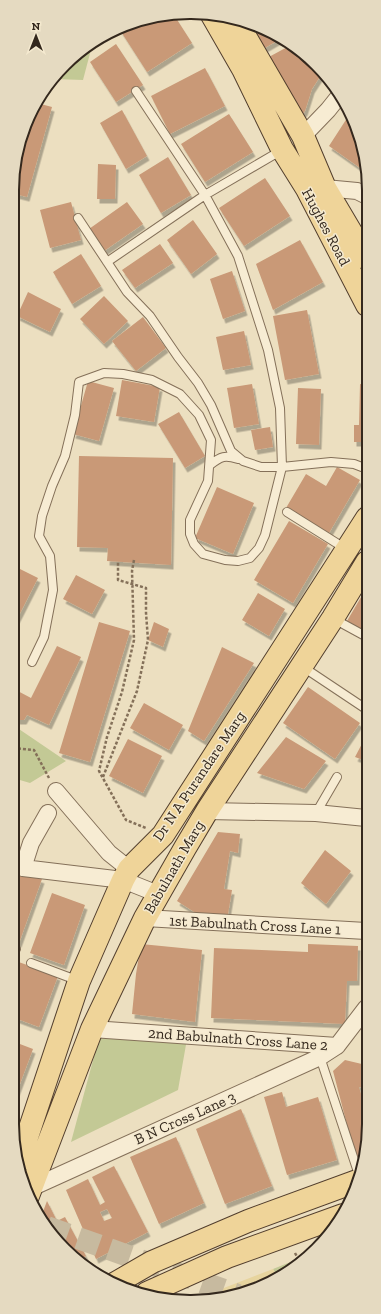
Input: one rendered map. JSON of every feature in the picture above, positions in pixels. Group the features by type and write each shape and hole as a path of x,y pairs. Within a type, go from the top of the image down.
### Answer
{"main road":[{"name":"Hughes Road","path":"215,20 243,70 282,149 307,189 362,295"},
{"path":"239,26 304,136 325,188 362,251"},
{"path":"282,149 304,136"},
{"name":"Dr N A Purandare Marg","path":"21,1154 79,981 126,875 163,835 362,526"},
{"name":"Babulnath Marg","path":"32,1188 92,1029 145,918 207,811 362,575"},
{"path":"121,1280 152,1262 248,1221 351,1183"},
{"path":"152,1291 227,1257 333,1219"}],"street":[{"path":"304,136 336,100"},
{"path":"325,188 362,192"},
{"path":"56,791 126,875 158,894"},
{"path":"207,811 316,813 362,818"},
{"path":"19,864 48,813"},
{"path":"19,866 126,875"},
{"name":"1st Babulnath Cross Lane 1","path":"145,918 362,931"},
{"name":"2nd Babulnath Cross Lane 2","path":"92,1029 337,1046 362,1013"},
{"name":"B N Cross Lane 3","path":"33,1191 320,1057 337,1046"}],"lane":[{"path":"32,662 44,637 53,590 50,556 39,536 42,516 52,486 65,456 75,415 78,382 104,373 123,374 152,380 180,394 199,415 211,440 210,465 208,480 190,520 190,534 194,544 203,554 225,560 238,561 250,558 259,548 265,535 282,467 280,408 268,350 238,256 205,195 136,91"},
{"path":"107,262 205,195 282,149"},
{"path":"78,218 127,292 150,316 198,383 211,404 231,452 243,461"},
{"path":"210,465 219,458 229,456 261,467 282,467 331,462 354,464 362,467"},
{"path":"287,512 347,549"},
{"path":"334,618 362,634"},
{"path":"302,667 362,706"},
{"path":"316,813 337,777"},
{"path":"31,963 79,981"},
{"path":"320,1057 356,1167"}],"path":[{"path":"134,560 132,584 134,640 122,692 107,737 99,771 126,820 163,835"},
{"path":"103,778 137,691 148,640 146,588 118,580 118,561"},
{"path":"19,749 34,750 56,791"},
{"path":"295,1254 297,1258"}],"green space":[{"path":"91,51 83,80 60,79 69,69"},
{"path":"19,729 66,761 30,783 19,780"},
{"path":"99,1038 187,1039 178,1090 71,1142"},
{"path":"294,1260 275,1272 273,1269"}],"sand":[{"path":"273,1269 275,1272 246,1286 207,1295"}],"building":[{"path":"177,19 192,43 147,72 122,33 157,22"},
{"path":"253,31 276,42 263,49"},
{"path":"116,44 143,85 116,102 90,62"},
{"path":"286,48 295,54 319,77 312,89 305,111 302,115 267,58"},
{"path":"205,68 225,106 170,134 151,96"},
{"path":"42,104 52,107 27,197 19,195 20,168 28,135"},
{"path":"122,110 147,156 126,169 100,123"},
{"path":"229,114 253,152 205,182 181,144"},
{"path":"346,119 353,135 361,169 329,146"},
{"path":"168,157 191,195 161,213 139,175"},
{"path":"98,164 116,165 115,199 97,199"},
{"path":"265,178 290,216 244,246 219,208"},
{"path":"71,202 81,240 50,248 40,210"},
{"path":"127,202 143,224 104,251 89,229"},
{"path":"193,220 217,254 191,274 167,240"},
{"path":"300,240 323,282 273,310 256,264"},
{"path":"160,244 173,263 135,288 122,270"},
{"path":"81,254 101,286 72,304 53,272"},
{"path":"232,271 245,311 223,319 210,279"},
{"path":"28,292 61,309 50,332 19,317 19,312"},
{"path":"104,296 128,321 104,344 80,319"},
{"path":"307,310 319,374 285,380 273,316"},
{"path":"143,317 166,348 136,371 112,341"},
{"path":"244,331 251,365 223,370 216,337"},
{"path":"122,380 160,387 154,422 116,416"},
{"path":"88,381 114,388 99,441 73,434"},
{"path":"252,384 259,424 234,428 227,388"},
{"path":"360,384 362,384 362,442 354,442 354,425 359,425"},
{"path":"298,388 321,389 319,445 296,444"},
{"path":"179,412 205,456 185,468 158,424"},
{"path":"270,427 273,447 255,450 251,430"},
{"path":"79,456 173,458 171,565 107,561 108,548 77,547"},
{"path":"337,467 360,480 329,533 286,508 306,474 326,486"},
{"path":"217,487 254,503 233,554 195,538"},
{"path":"289,521 328,544 293,603 254,580"},
{"path":"19,568 38,578 19,615"},
{"path":"76,575 105,590 92,614 63,599"},
{"path":"258,593 285,609 269,636 242,620"},
{"path":"362,595 362,630 347,621"},
{"path":"99,622 130,631 90,762 59,753"},
{"path":"154,622 169,629 163,647 148,640"},
{"path":"57,646 81,657 49,725 27,715 24,720 19,720 19,692 31,698"},
{"path":"222,647 254,663 204,741 188,731"},
{"path":"308,687 360,723 335,759 283,723"},
{"path":"144,703 183,725 169,750 130,728"},
{"path":"286,737 326,761 304,789 257,773"},
{"path":"128,739 162,756 143,793 109,776"},
{"path":"362,744 362,760 355,757"},
{"path":"218,832 240,834 238,853 230,851 224,889 232,890 228,914 199,915 177,901"},
{"path":"325,850 351,871 326,904 301,883"},
{"path":"19,871 42,879 19,943"},
{"path":"52,893 85,905 64,965 30,953"},
{"path":"141,944 202,950 195,1022 132,1014"},
{"path":"308,944 358,946 357,981 347,981 345,1024 211,1018 214,948 308,952"},
{"path":"19,962 58,976 39,1027 19,1020"},
{"path":"19,1044 33,1049 19,1086"},
{"path":"345,1060 362,1064 362,1087 359,1087 362,1097 362,1135 359,1157 356,1159 333,1071"},
{"path":"282,1092 286,1107 318,1097 337,1160 287,1175 264,1097"},
{"path":"241,1109 272,1186 225,1204 196,1129"},
{"path":"176,1137 204,1203 159,1224 130,1157"},
{"path":"114,1166 148,1232 96,1259 66,1190 88,1179 100,1205 105,1202 92,1177","holes":["107,1209 112,1218 104,1221 100,1212"]},
{"path":"47,1201 57,1221 65,1217 86,1256 83,1258 69,1245 54,1228 43,1211"}],"tunnel":[{"path":"56,1230 227,1291"}]}
